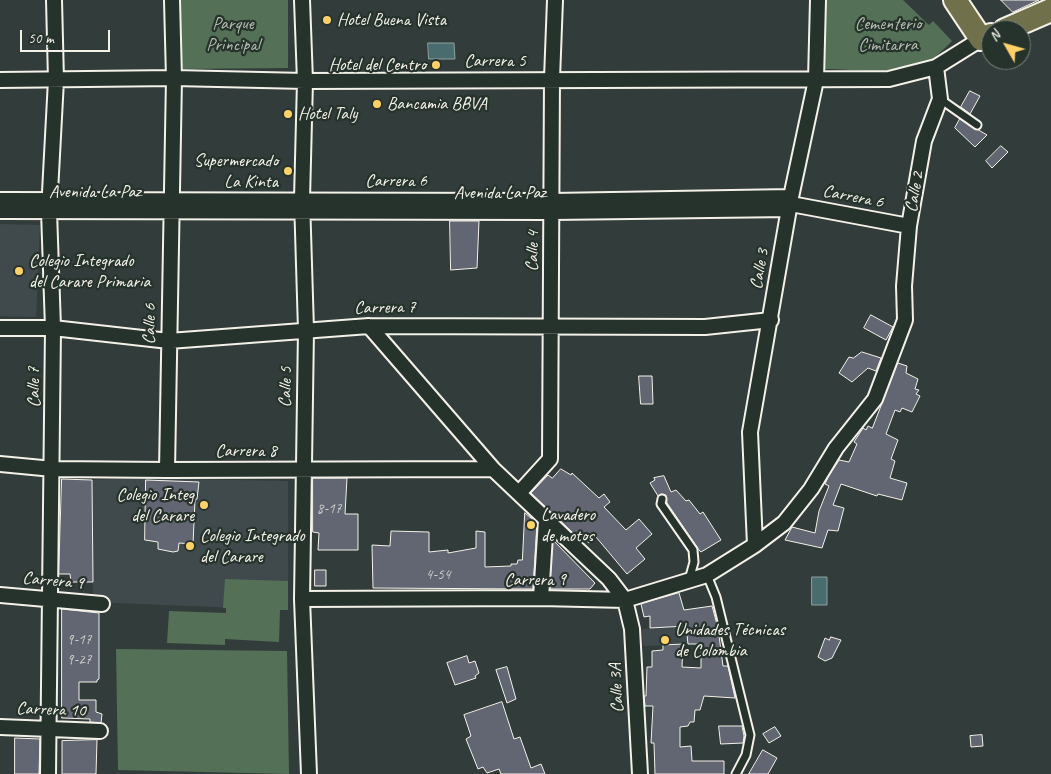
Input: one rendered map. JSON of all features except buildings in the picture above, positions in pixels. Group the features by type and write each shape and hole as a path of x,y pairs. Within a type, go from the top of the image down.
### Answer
{"main road":[{"path":"955,0 981,31"},
{"path":"1028,20 1051,10"}],"street":[{"name":"Calle 7","path":"48,774 53,469 53,328 49,205 56,80 54,0"},
{"name":"Calle 6","path":"167,470 174,78 172,0"},
{"name":"Calle 5","path":"302,0 306,330 302,599 309,774"},
{"name":"Calle 4","path":"520,492 550,459 552,79 555,0"},
{"name":"Calle 3","path":"756,545 750,432 790,204 816,80 818,0"},
{"name":"Carrera 5","path":"0,80 174,78 304,81 889,79 936,67 981,40"},
{"name":"Calle 2","path":"905,320 904,286 909,226 924,140 940,99 936,67"},
{"name":"Carrera 6","path":"0,200 49,205 171,206 552,207 790,204 909,226"},
{"name":"Avenida La Paz","path":"0,211 49,205"},
{"name":"Carrera 7","path":"0,328 53,328 169,341 369,326 705,327 771,320"},
{"name":"Carrera 9","path":"302,599 541,598 625,600 707,575 756,545 784,523 811,489 836,448 875,399 905,320"},
{"path":"369,326 493,468 609,579 625,600"},
{"name":"Carrera 8","path":"0,464 53,469 167,470 303,471 493,468"},
{"path":"541,598 546,520"},
{"name":"Carrera 9","path":"0,595 102,604"},
{"name":"Calle 3A","path":"625,600 632,629 640,774"},
{"name":"Carrera 10","path":"0,727 100,731"}],"lane":[{"path":"940,99 977,125"},
{"path":"662,499 661,504 693,550 694,562 689,580"},
{"path":"707,575 716,597 750,735 746,755 736,774"}],"shaded area":[{"name":"Colegio Integrado del Carare Primaria","path":"0,224 40,225 36,317 0,316"},
{"name":"Colegio Integrado del Carare","path":"134,478 288,481 288,610 93,602 92,480"},
{"name":"Unidades Técnicas de Colombia","path":"686,626 688,644 643,646 642,629"}],"green space":[{"name":"Parque Principal","path":"179,0 288,0 288,68 178,69"},
{"name":"Cementerio Cimitarra","path":"826,0 903,0 929,25 933,21 952,41 935,57 923,64 910,68 881,71 824,69"},
{"path":"225,579 288,581 288,610 280,610 279,642 225,639 225,645 167,643 169,611 226,613 226,608 223,608"},
{"path":"116,649 287,651 289,774 118,770"}],"water":[{"path":"428,43 454,43 455,59 429,59"},
{"path":"812,577 827,577 827,605 812,605"}],"place":[{"name":"Hotel Buena Vista","path":"327,20"},
{"name":"Hotel del Centro","path":"436,65"},
{"name":"Bancamia BBVA","path":"377,104"},
{"name":"Hotel Taly","path":"288,114"},
{"name":"Supermercado La Kinta","path":"288,171"},
{"name":"Colegio Integrado del Carare Primaria","path":"19,271"},
{"name":"Colegio Integ del Carare","path":"204,505"},
{"name":"Lavadero de motos","path":"531,525"},
{"name":"Colegio Integrado del Carare","path":"190,546"},
{"name":"Unidades Técnicas de Colombia","path":"665,640"}]}
